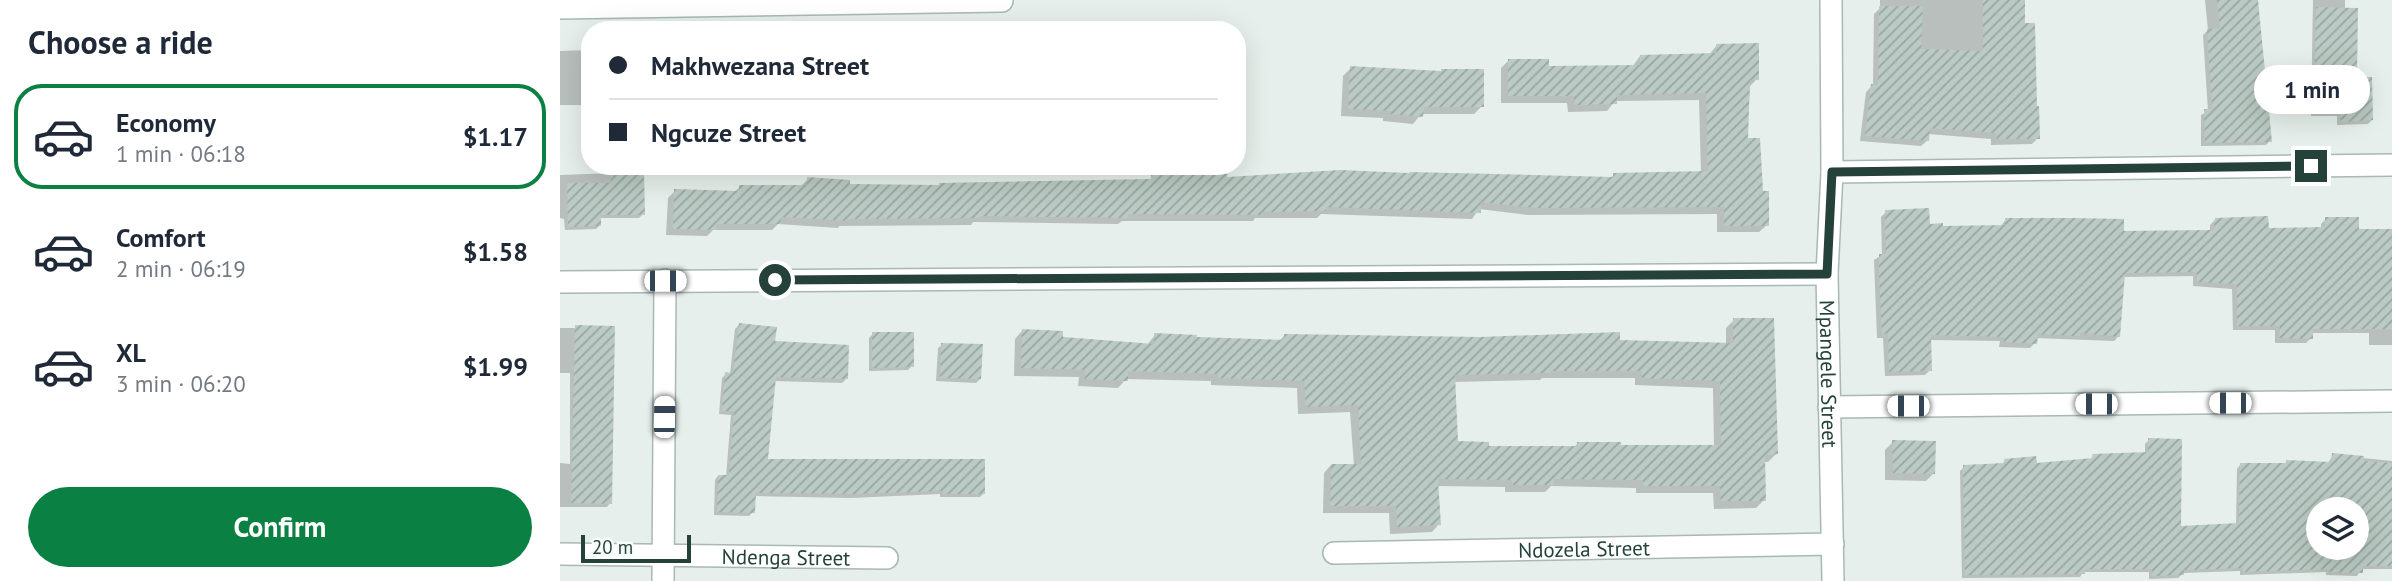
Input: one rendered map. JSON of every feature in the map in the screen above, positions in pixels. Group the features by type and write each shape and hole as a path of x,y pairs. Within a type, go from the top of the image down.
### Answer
{"street":[{"name":"Mpangele Street","path":"1831,0 1832,172 1827,274 1833,581"},
{"path":"560,8 664,3 1002,1"},
{"path":"1832,172 2392,165"},
{"path":"560,282 1827,274"},
{"path":"663,581 665,281"},
{"path":"1829,407 2392,401"},
{"name":"Ndozela Street","path":"1334,553 1833,544"},
{"name":"Ndenga Street","path":"560,554 887,558"}],"building":[{"path":"1983,0 2025,0 2025,23 2035,23 2040,139 1997,139 1996,133 1930,128 1929,141 1865,136 1871,84 1878,85 1879,6 1923,6 1921,49 1983,51"},
{"path":"2217,0 2258,0 2272,142 2205,143 2204,109 2212,109 2207,29 2220,28"},
{"path":"2316,7 2358,8 2357,77 2372,77 2373,120 2341,122 2340,113 2314,113"},
{"path":"1759,43 1759,80 1750,80 1748,138 1760,138 1763,191 1769,191 1769,226 1724,226 1724,207 1536,208 1481,202 1481,213 1326,207 1326,211 1262,212 1262,215 1128,214 1128,218 980,216 847,221 781,217 781,224 716,224 716,230 673,229 674,189 739,191 739,185 806,185 807,177 850,180 850,184 939,185 1151,179 1151,175 1228,175 1227,177 1340,170 1613,177 1613,173 1708,171 1706,93 1617,95 1617,104 1574,105 1574,96 1508,96 1508,59 1549,59 1549,66 1640,65 1640,55 1716,53 1716,44"},
{"path":"1350,66 1441,71 1484,69 1484,107 1424,107 1423,117 1390,114 1391,111 1348,109"},
{"path":"611,175 644,175 645,215 601,215 601,226 568,227 567,183 611,183"},
{"path":"1929,208 1930,224 1943,223 1943,226 2005,225 2005,218 2124,219 2124,231 2214,230 2215,218 2268,216 2269,228 2325,227 2325,217 2359,217 2359,229 2392,229 2392,329 2313,329 2313,339 2279,338 2280,326 2237,326 2237,284 2197,282 2197,272 2125,273 2120,337 2080,333 2080,336 2038,334 2037,344 2004,342 2004,337 1931,335 1932,371 1889,372 1888,333 1882,334 1879,276 1879,254 1886,254 1885,210"},
{"path":"1733,318 1774,318 1778,454 1765,455 1766,501 1721,501 1720,486 1643,486 1643,480 1554,479 1554,485 1512,485 1512,480 1438,479 1441,525 1397,527 1396,506 1330,506 1331,464 1361,464 1358,405 1306,407 1304,381 1218,378 1218,374 1128,371 1128,381 1085,379 1086,370 1021,368 1022,329 1063,331 1063,337 1154,344 1154,333 1284,340 1284,334 1480,337 1620,332 1620,340 1733,343","holes":["1642,371 1642,378 1720,381 1721,445 1577,442 1577,446 1489,446 1489,442 1458,441 1455,375"]},
{"path":"739,323 777,327 775,341 849,345 848,379 776,377 768,459 985,459 985,494 943,494 943,491 756,493 755,513 717,512 718,475 729,475 734,411 722,411 725,372 733,373"},
{"path":"575,325 615,326 612,504 571,503"},
{"path":"872,332 914,332 914,367 872,368"},
{"path":"941,343 983,344 981,379 940,378"},
{"path":"2148,438 2182,439 2181,526 2239,523 2240,463 2286,463 2286,460 2331,462 2332,453 2364,456 2364,461 2392,463 2392,566 2363,566 2363,573 2329,572 2330,569 2243,572 2243,568 2184,570 2184,575 2152,576 2152,569 2085,569 2085,574 1965,575 1963,465 2005,463 2004,459 2036,456 2037,463 2093,458 2092,454 2148,452"},
{"path":"1892,440 1936,441 1935,474 1893,473"}],"route":[{"path":"775,280 1827,274 1832,172 2311,166"}]}
